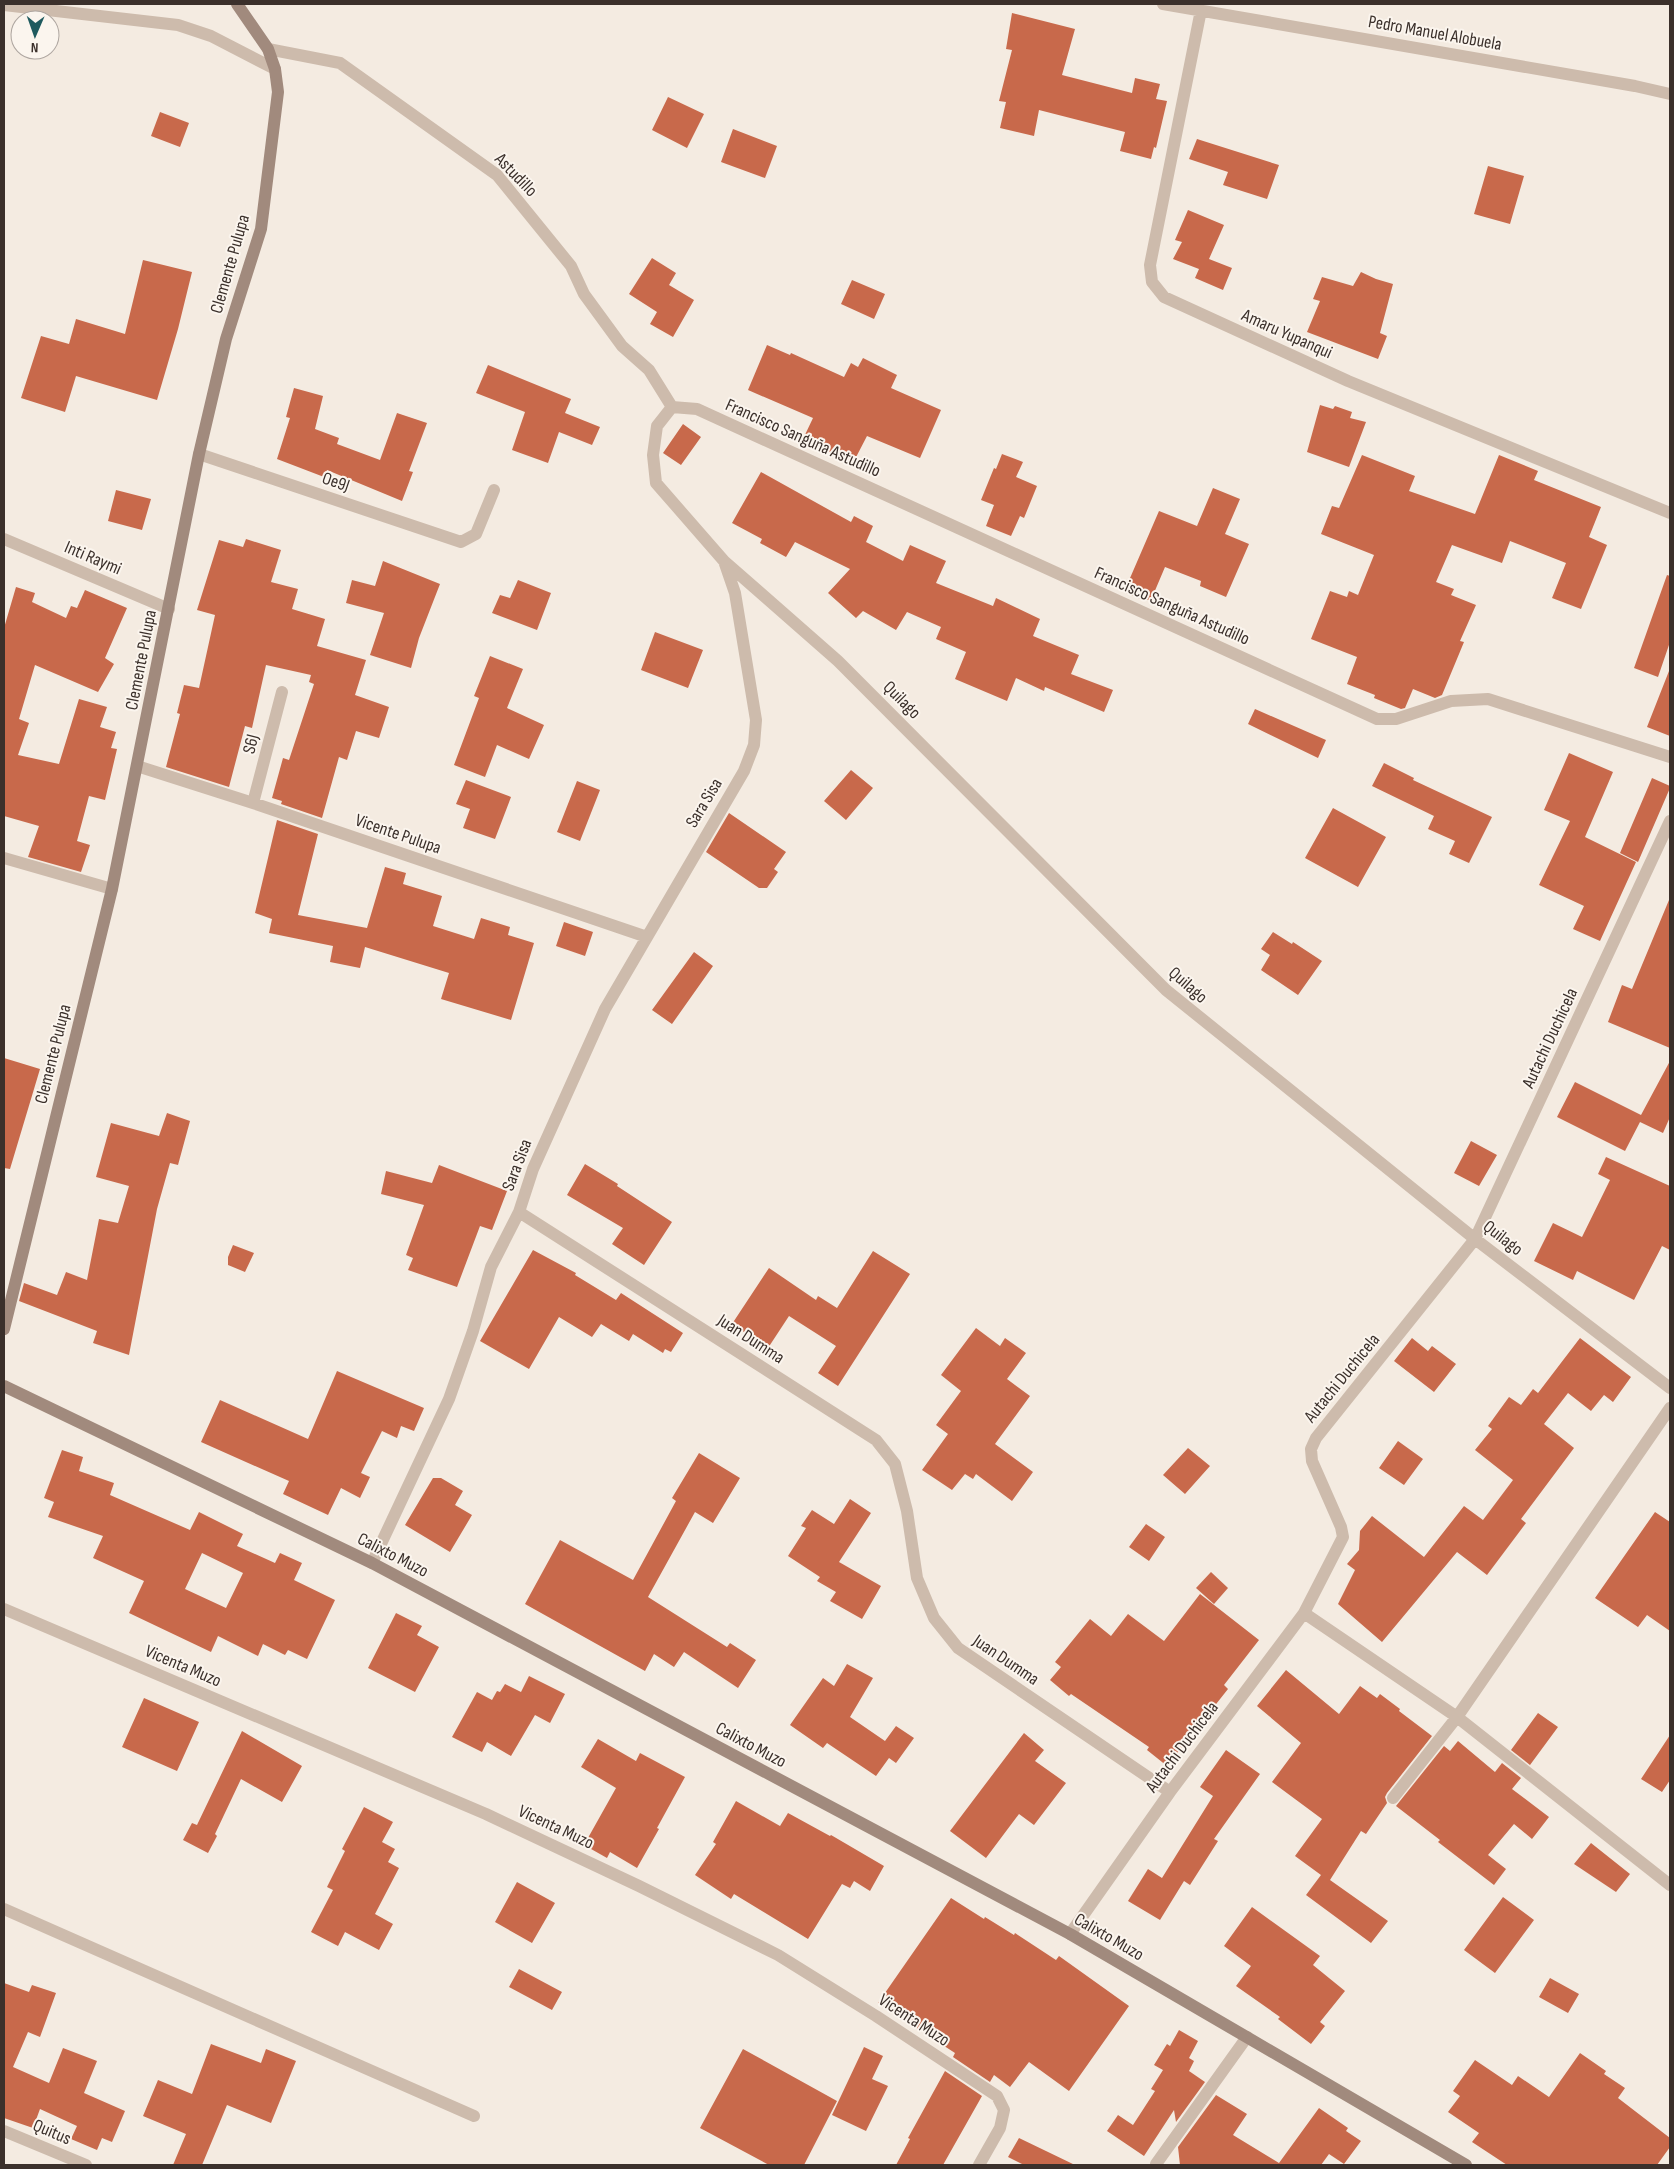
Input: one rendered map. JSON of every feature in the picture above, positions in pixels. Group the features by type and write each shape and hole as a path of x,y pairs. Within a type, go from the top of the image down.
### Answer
{"street":[{"name":"Clemente Pulupa","path":"4,1329 112,889 200,454 226,339 261,228 278,92 275,69 268,49 237,4"},
{"name":"Pedro Manuel Alobuela","path":"1163,4 1635,86 1670,94"},
{"path":"4,5 178,25 211,36 275,69"},
{"name":"Amaru Yupanqui","path":"1201,10 1150,265 1152,282 1164,297 1348,381 1670,513"},
{"name":"Astudillo","path":"268,49 340,63 497,175 570,266 584,294 622,346 649,370 672,408"},
{"name":"Sara Sisa","path":"519,1212 533,1169 604,1008 744,771 754,745 756,720 735,593 724,561 656,483 653,455 657,426 672,408"},
{"name":"Francisco Sanguña Astudillo","path":"672,408 697,409 1377,719 1396,719 1451,700 1488,699 1670,757"},
{"name":"Oe9J","path":"200,454 461,542 476,534 494,490"},
{"name":"Inti Raymi","path":"4,539 169,609"},
{"name":"Quilago","path":"724,561 838,661 1166,990 1475,1238 1670,1388"},
{"name":"S6J","path":"253,803 282,692"},
{"name":"Vicente Pulupa","path":"137,766 253,803 646,938"},
{"name":"Autachi Duchicela","path":"1070,1934 1170,1792 1304,1613 1343,1537 1341,1527 1312,1461 1311,1449 1316,1438 1475,1238 1670,824"},
{"path":"4,858 112,889"},
{"path":"372,1563 449,1398 474,1331 491,1267 519,1212"},
{"name":"Juan Dumma","path":"519,1212 876,1440 895,1464 907,1511 917,1578 934,1618 958,1648 1170,1792"},
{"name":"Calixto Muzo","path":"4,1386 372,1563 1070,1934 1466,2165"},
{"path":"1393,1798 1457,1717 1670,1408"},
{"name":"Vicenta Muzo","path":"4,1609 486,1814 778,1955 876,2016 997,2096 1004,2110 1000,2128 979,2165"},
{"path":"1304,1613 1457,1717 1670,1885"},
{"path":"4,1909 474,2116"},
{"path":"1156,2164 1248,2038"},
{"name":"Quitus","path":"4,2131 86,2165"}],"building":[{"path":"1012,13 1075,29 1062,75 1132,93 1135,78 1160,84 1156,99 1167,101 1156,148 1154,147 1151,159 1120,151 1125,132 1039,110 1034,136 1000,128 1006,102 999,101 1012,50 1006,49"},
{"path":"668,97 704,114 687,148 652,130"},
{"path":"160,112 189,123 180,147 151,136"},
{"path":"733,129 777,146 765,178 721,162"},
{"path":"1197,139 1279,165 1267,199 1223,185 1228,172 1189,159"},
{"path":"1488,166 1524,176 1510,224 1474,214"},
{"path":"1188,210 1224,225 1209,259 1232,268 1223,290 1195,278 1199,269 1173,259 1182,242 1175,240"},
{"path":"652,258 676,273 669,285 694,300 673,337 650,324 657,312 629,294"},
{"path":"143,260 192,272 178,329 157,400 76,376 65,412 21,398 41,336 69,344 76,319 125,334"},
{"path":"1361,272 1393,284 1380,333 1387,336 1378,359 1307,332 1320,301 1313,299 1322,277 1353,286"},
{"path":"852,280 885,294 874,319 841,304"},
{"path":"767,345 790,355 791,353 844,377 851,363 858,367 863,358 897,375 891,388 941,410 920,458 867,436 853,463 803,439 813,418 748,390"},
{"path":"488,365 571,399 565,413 600,427 592,445 559,432 548,463 512,450 525,412 476,393"},
{"path":"294,388 323,396 315,429 339,438 337,444 380,460 397,413 427,423 409,471 413,472 402,501 327,470 324,477 277,459 290,418 286,417"},
{"path":"1320,405 1333,409 1335,406 1352,412 1350,418 1366,422 1349,467 1307,452"},
{"path":"683,424 701,437 681,465 663,453"},
{"path":"1002,454 1023,462 1016,477 1037,486 1024,518 1020,516 1011,536 986,526 994,505 981,500"},
{"path":"1362,455 1415,476 1409,491 1475,514 1499,455 1538,471 1534,480 1601,507 1589,537 1607,545 1581,609 1552,598 1566,563 1510,541 1502,563 1452,545 1436,582 1454,589 1451,595 1476,605 1460,641 1464,642 1442,695 1435,698 1413,689 1405,708 1401,709 1374,698 1375,695 1347,684 1357,657 1311,639 1330,591 1347,597 1349,591 1358,595 1374,555 1321,534 1332,506 1339,508"},
{"path":"761,472 851,522 854,516 873,526 866,542 903,561 910,545 946,561 936,583 993,606 996,598 1040,619 1033,636 1079,655 1071,674 1113,690 1104,712 1045,687 1044,691 1016,678 1007,701 955,679 966,652 936,639 941,627 907,612 896,630 863,611 856,618 828,593 850,569 795,542 786,557 760,543 762,539 732,523"},
{"path":"1213,488 1240,499 1225,534 1249,544 1226,597 1200,586 1201,581 1165,567 1151,600 1143,600 1124,592 1159,511 1197,526"},
{"path":"116,490 151,499 142,530 108,521"},
{"path":"246,539 281,550 271,582 298,589 292,609 325,619 317,646 366,660 355,695 389,707 379,738 356,731 347,760 339,757 322,818 281,804 282,801 272,798 283,758 289,760 314,684 309,682 311,675 266,665 252,728 245,726 229,787 166,767 180,714 177,713 184,685 199,688 215,615 197,610 219,540 243,547"},
{"path":"383,561 440,584 419,638 411,668 370,655 384,613 346,603 352,580 375,586"},
{"path":"1667,575 1670,576 1670,642 1658,677 1634,668"},
{"path":"518,580 551,593 537,630 492,613 500,595 510,598"},
{"path":"16,587 35,593 32,602 66,618 71,606 77,608 85,590 127,608 105,658 114,664 98,692 35,665 19,719 29,723 18,755 59,764 79,699 107,707 100,727 116,732 111,748 117,749 105,800 89,796 77,841 90,845 81,872 28,857 39,826 4,816 4,628"},
{"path":"655,632 703,650 688,688 641,670"},
{"path":"490,656 523,669 507,708 544,725 529,759 497,745 485,777 454,765 479,698 474,696"},
{"path":"1670,671 1670,736 1647,727"},
{"path":"1255,709 1326,740 1318,758 1248,724"},
{"path":"1569,753 1613,772 1585,837 1636,862 1600,941 1573,929 1584,906 1539,885 1570,821 1544,810"},
{"path":"1384,763 1414,778 1413,780 1492,817 1469,863 1449,854 1455,841 1428,829 1434,816 1372,786"},
{"path":"851,770 873,788 846,820 824,801"},
{"path":"1652,778 1670,786 1670,788 1638,862 1620,853"},
{"path":"466,780 511,797 495,839 463,828 470,809 456,804"},
{"path":"577,781 600,790 580,841 557,832"},
{"path":"1333,808 1386,837 1358,887 1305,858"},
{"path":"729,813 786,852 774,869 778,872 767,888 759,888 706,852"},
{"path":"277,820 318,834 298,915 367,928 385,867 406,873 403,884 442,896 433,926 474,939 481,918 510,927 508,935 534,943 511,1020 441,999 449,973 365,947 360,968 330,962 333,946 269,933 272,919 255,913"},
{"path":"1669,900 1670,1048 1608,1022 1622,985 1632,989"},
{"path":"564,922 593,932 585,956 556,946"},
{"path":"1273,932 1292,944 1293,942 1322,961 1298,995 1261,970 1270,955 1261,949"},
{"path":"694,952 713,966 672,1024 652,1010"},
{"path":"4,1058 40,1069 10,1169 4,1168"},
{"path":"1670,1061 1670,1117 1663,1133 1640,1122 1625,1151 1557,1117 1575,1082 1641,1115"},
{"path":"167,1113 190,1121 178,1165 170,1163 157,1209 129,1355 93,1343 97,1331 19,1301 24,1283 57,1295 66,1272 87,1280 99,1219 118,1223 129,1186 96,1177 111,1123 159,1136"},
{"path":"1471,1141 1497,1155 1479,1186 1454,1173"},
{"path":"1606,1157 1670,1186 1670,1250 1662,1246 1634,1300 1577,1271 1573,1280 1534,1261 1553,1223 1582,1237 1610,1180 1598,1174"},
{"path":"585,1164 618,1184 617,1186 672,1222 644,1265 612,1244 623,1228 567,1195"},
{"path":"439,1165 507,1191 492,1230 480,1226 457,1287 408,1270 413,1258 406,1255 424,1205 381,1194 386,1171 432,1183"},
{"path":"233,1245 254,1253 245,1272 228,1265 228,1257"},
{"path":"533,1250 576,1273 575,1275 616,1300 621,1293 683,1333 671,1352 665,1349 663,1353 633,1334 629,1341 601,1324 592,1337 559,1317 529,1369 480,1341"},
{"path":"873,1251 910,1274 838,1386 818,1373 836,1346 789,1316 768,1348 732,1324 769,1268 816,1300 818,1296 837,1308"},
{"path":"976,1328 1000,1346 1005,1338 1026,1353 1007,1379 1030,1396 995,1444 1033,1472 1012,1501 976,1474 973,1479 965,1474 952,1490 922,1470 948,1434 936,1425 961,1391 941,1375"},
{"path":"1412,1338 1428,1351 1432,1346 1456,1364 1434,1392 1394,1361"},
{"path":"1580,1338 1631,1377 1613,1402 1604,1395 1591,1411 1568,1393 1544,1424 1574,1448 1521,1519 1526,1523 1487,1575 1457,1552 1382,1642 1338,1604 1355,1570 1347,1564 1359,1550 1360,1531 1372,1516 1424,1557 1464,1506 1483,1520 1513,1480 1475,1450 1492,1429 1488,1426 1509,1397 1521,1405 1533,1389 1538,1393"},
{"path":"337,1371 424,1408 414,1431 401,1426 397,1438 382,1431 361,1473 370,1477 360,1498 341,1488 328,1515 283,1494 289,1481 201,1442 220,1400 308,1439"},
{"path":"1398,1441 1423,1459 1404,1485 1379,1468"},
{"path":"1188,1448 1210,1466 1185,1494 1163,1475"},
{"path":"62,1450 83,1457 79,1471 114,1483 110,1495 190,1530 199,1512 243,1534 237,1546 275,1563 280,1553 302,1563 294,1580 335,1600 307,1659 288,1650 285,1655 263,1644 258,1656 218,1636 211,1652 129,1613 144,1581 93,1558 103,1536 48,1517 54,1502 44,1498","holes":["202,1553 243,1573 226,1608 185,1589"]},
{"path":"699,1453 740,1478 713,1523 695,1512 648,1597 727,1647 730,1643 756,1660 738,1688 684,1652 674,1667 654,1654 645,1671 525,1604 560,1540 633,1580 676,1501 672,1498"},
{"path":"433,1478 441,1478 463,1491 455,1505 472,1515 450,1552 405,1525"},
{"path":"850,1499 871,1513 839,1562 881,1586 862,1619 830,1601 836,1592 817,1581 820,1577 788,1556 806,1528 801,1526 812,1510 834,1524"},
{"path":"1655,1512 1670,1522 1670,1631 1647,1615 1638,1627 1595,1598"},
{"path":"1146,1524 1165,1537 1149,1561 1129,1547"},
{"path":"1211,1572 1228,1588 1214,1604 1196,1588"},
{"path":"1200,1594 1259,1640 1224,1685 1228,1689 1167,1766 1147,1750 1149,1747 1071,1694 1069,1696 1050,1680 1061,1667 1055,1662 1090,1619 1111,1636 1128,1614 1164,1641"},
{"path":"396,1613 422,1626 417,1635 439,1647 415,1692 368,1668"},
{"path":"847,1664 873,1678 850,1717 885,1741 896,1726 914,1738 896,1763 889,1758 876,1776 827,1743 823,1748 790,1725 823,1678 834,1686"},
{"path":"1286,1670 1339,1714 1360,1686 1377,1698 1380,1694 1432,1736 1387,1793 1385,1797 1387,1803 1366,1834 1361,1831 1330,1880 1388,1921 1371,1943 1306,1895 1321,1875 1295,1856 1322,1819 1272,1782 1301,1743 1257,1706"},
{"path":"529,1676 565,1694 550,1723 535,1715 511,1756 487,1742 482,1752 452,1737 477,1692 492,1700 497,1691 500,1692 505,1684 521,1692"},
{"path":"144,1698 199,1722 177,1771 122,1747"},
{"path":"1538,1713 1558,1727 1530,1765 1511,1750"},
{"path":"242,1731 302,1766 282,1802 241,1779 208,1853 183,1840 192,1823 197,1825"},
{"path":"1024,1733 1044,1750 1035,1761 1066,1783 1034,1825 1019,1814 986,1858 950,1831"},
{"path":"1670,1735 1670,1780 1662,1792 1641,1779"},
{"path":"598,1739 636,1761 640,1753 685,1777 637,1868 610,1852 607,1858 584,1845 616,1788 581,1767"},
{"path":"1458,1741 1495,1772 1502,1763 1521,1778 1512,1789 1549,1817 1532,1839 1514,1824 1488,1855 1506,1869 1494,1885 1438,1842 1440,1840 1396,1806 1444,1746 1450,1751"},
{"path":"1226,1750 1260,1774 1214,1839 1218,1841 1190,1885 1184,1881 1160,1920 1128,1901 1148,1869 1162,1878 1213,1796 1200,1787"},
{"path":"736,1801 780,1826 788,1813 831,1835 884,1866 870,1891 854,1881 850,1888 842,1884 808,1939 734,1894 731,1899 695,1875 716,1844 713,1842"},
{"path":"364,1807 393,1822 382,1842 395,1849 388,1862 399,1868 375,1914 393,1924 379,1950 345,1932 338,1946 311,1932 333,1890 327,1887 345,1851 342,1849"},
{"path":"1591,1843 1630,1874 1616,1892 1574,1864"},
{"path":"517,1882 555,1903 532,1943 495,1922"},
{"path":"1503,1897 1534,1920 1495,1973 1464,1950"},
{"path":"951,1898 984,1919 985,1917 1014,1935 1015,1933 1056,1960 1059,1956 1129,2006 1069,2091 1029,2062 1010,2087 994,2075 990,2082 953,2057 955,2053 878,2003"},
{"path":"1252,1907 1320,1956 1313,1965 1345,1991 1320,2022 1325,2026 1311,2044 1278,2019 1280,2017 1236,1986 1251,1966 1224,1946"},
{"path":"519,1969 562,1992 552,2010 509,1987"},
{"path":"1550,1978 1579,1994 1568,2013 1539,1997"},
{"path":"4,1983 29,1992 32,1985 56,1993 40,2037 28,2032 13,2067 49,2083 63,2048 97,2061 84,2093 125,2111 112,2142 102,2138 97,2150 71,2139 77,2126 40,2109 33,2128 4,2118"},
{"path":"1179,2030 1198,2041 1189,2058 1194,2061 1189,2071 1205,2082 1176,2122 1174,2110 1144,2156 1107,2131 1118,2115 1133,2125 1155,2091 1151,2089 1163,2070 1154,2065 1167,2044 1170,2046"},
{"path":"211,2044 261,2063 266,2049 296,2061 271,2123 227,2105 202,2165 173,2165 186,2134 143,2116 158,2080 192,2094"},
{"path":"864,2047 883,2056 872,2079 888,2086 866,2131 832,2115"},
{"path":"743,2049 837,2101 804,2165 769,2165 700,2128"},
{"path":"1580,2053 1606,2071 1604,2074 1625,2088 1618,2098 1670,2138 1670,2147 1657,2165 1507,2165 1472,2142 1479,2133 1448,2112 1460,2096 1453,2091 1475,2060 1512,2085 1518,2076 1549,2097"},
{"path":"945,2071 982,2096 943,2165 896,2165 910,2139 908,2138"},
{"path":"1216,2095 1247,2114 1233,2135 1279,2163 1319,2108 1348,2128 1346,2131 1361,2141 1344,2164 1329,2154 1321,2165 1180,2165 1178,2147"},
{"path":"1019,2138 1075,2165 1024,2165 1008,2157"}]}
